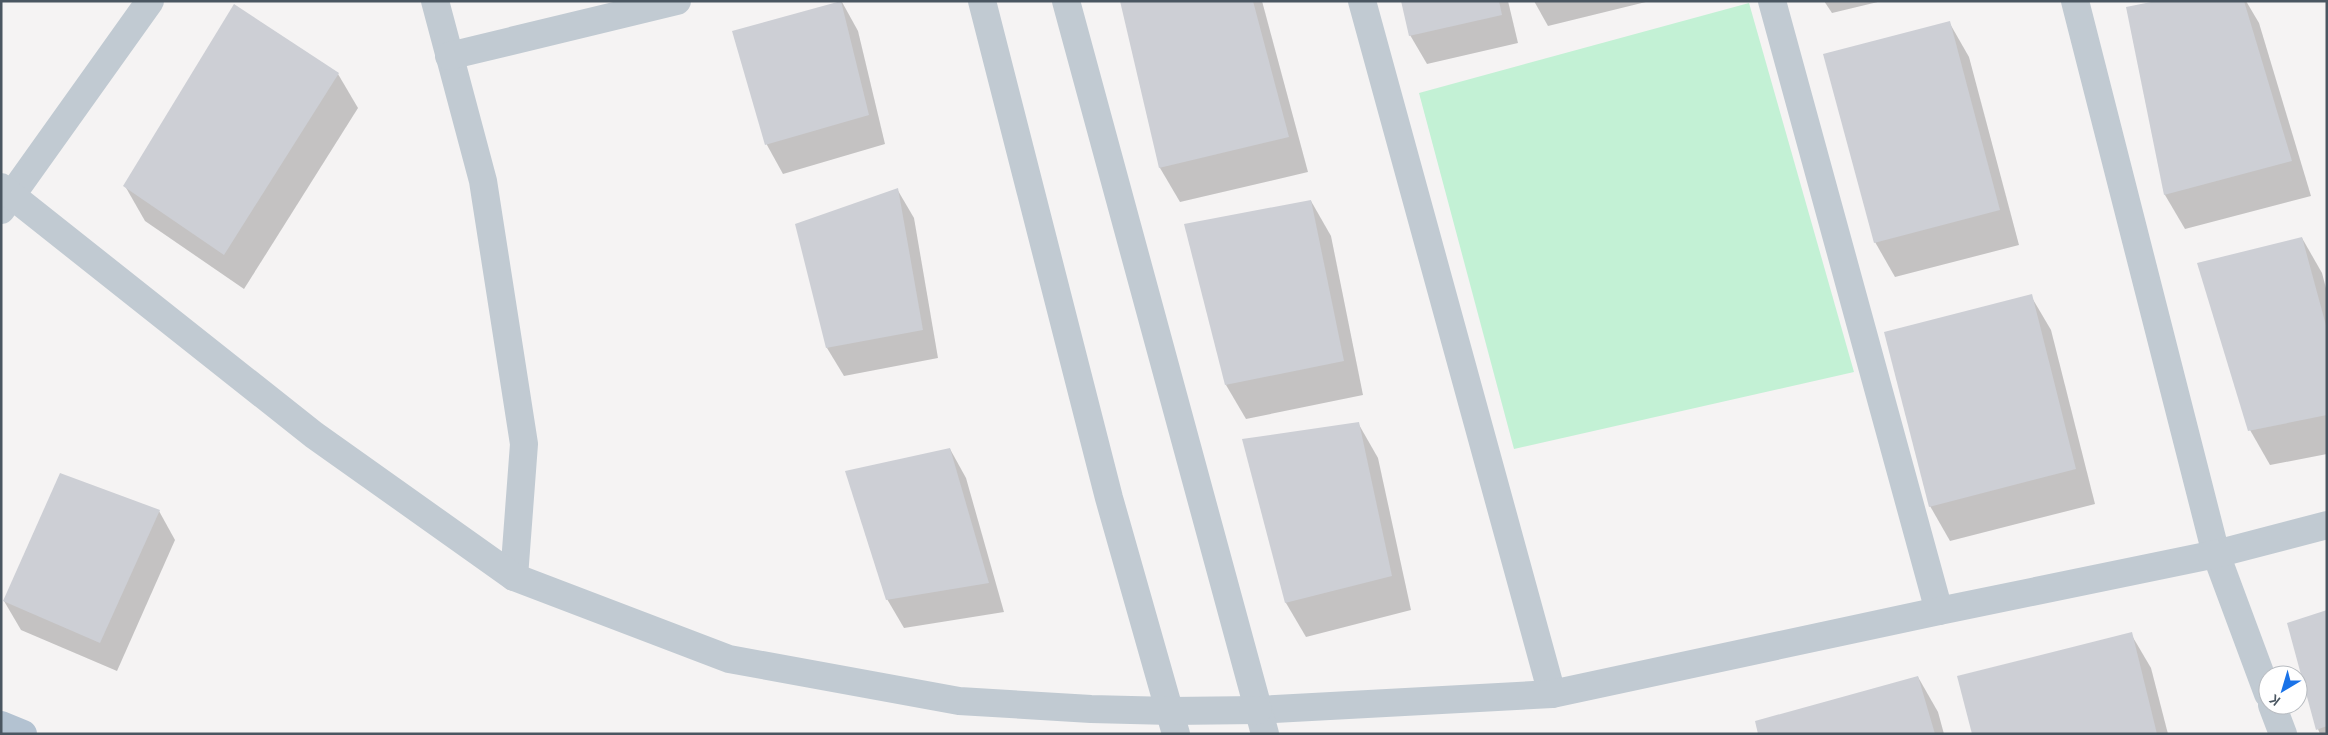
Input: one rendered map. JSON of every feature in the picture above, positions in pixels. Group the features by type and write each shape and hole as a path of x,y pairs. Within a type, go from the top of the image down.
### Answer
{"main road":[{"path":"1,724 23,734"}],"street":[{"path":"150,1 5,197 314,435 514,577 729,659 959,700 1092,709 1174,723 1261,722 1552,694 2216,554 2327,525"},
{"path":"434,1 483,181 524,444 514,577"},
{"path":"449,56 677,1"},
{"path":"982,1 1108,498 1174,723"},
{"path":"1066,1 1261,722"},
{"path":"1362,1 1552,694"},
{"path":"1772,1 1939,611"},
{"path":"2075,1 2216,554 2258,667"},
{"path":"2276,715 2283,734"}],"green space":[{"path":"1749,3 1854,372 1514,449 1419,93"}],"building":[{"path":"841,1 869,115 765,145 732,31"},
{"path":"1120,1 1253,1 1289,137 1159,168"},
{"path":"1401,1 1499,1 1502,15 1409,36"},
{"path":"2156,1 2244,1 2292,161 2164,195 2126,7"},
{"path":"234,4 339,73 224,255 123,186"},
{"path":"1950,21 2000,210 1874,243 1823,54"},
{"path":"898,188 923,330 826,348 795,224"},
{"path":"1311,200 1344,361 1225,385 1184,224"},
{"path":"2302,237 2327,329 2327,415 2248,431 2197,263"},
{"path":"2032,294 2076,469 1929,507 1884,332"},
{"path":"1359,422 1392,576 1285,603 1242,439"},
{"path":"950,448 989,583 886,600 845,471"},
{"path":"60,473 160,510 100,643 3,601"},
{"path":"2327,610 2327,726 2316,730 2308,700 2308,665 2298,665 2287,623"},
{"path":"2132,632 2157,734 1972,734 1957,676"},
{"path":"1918,676 1935,734 1758,734 1755,721"}]}
